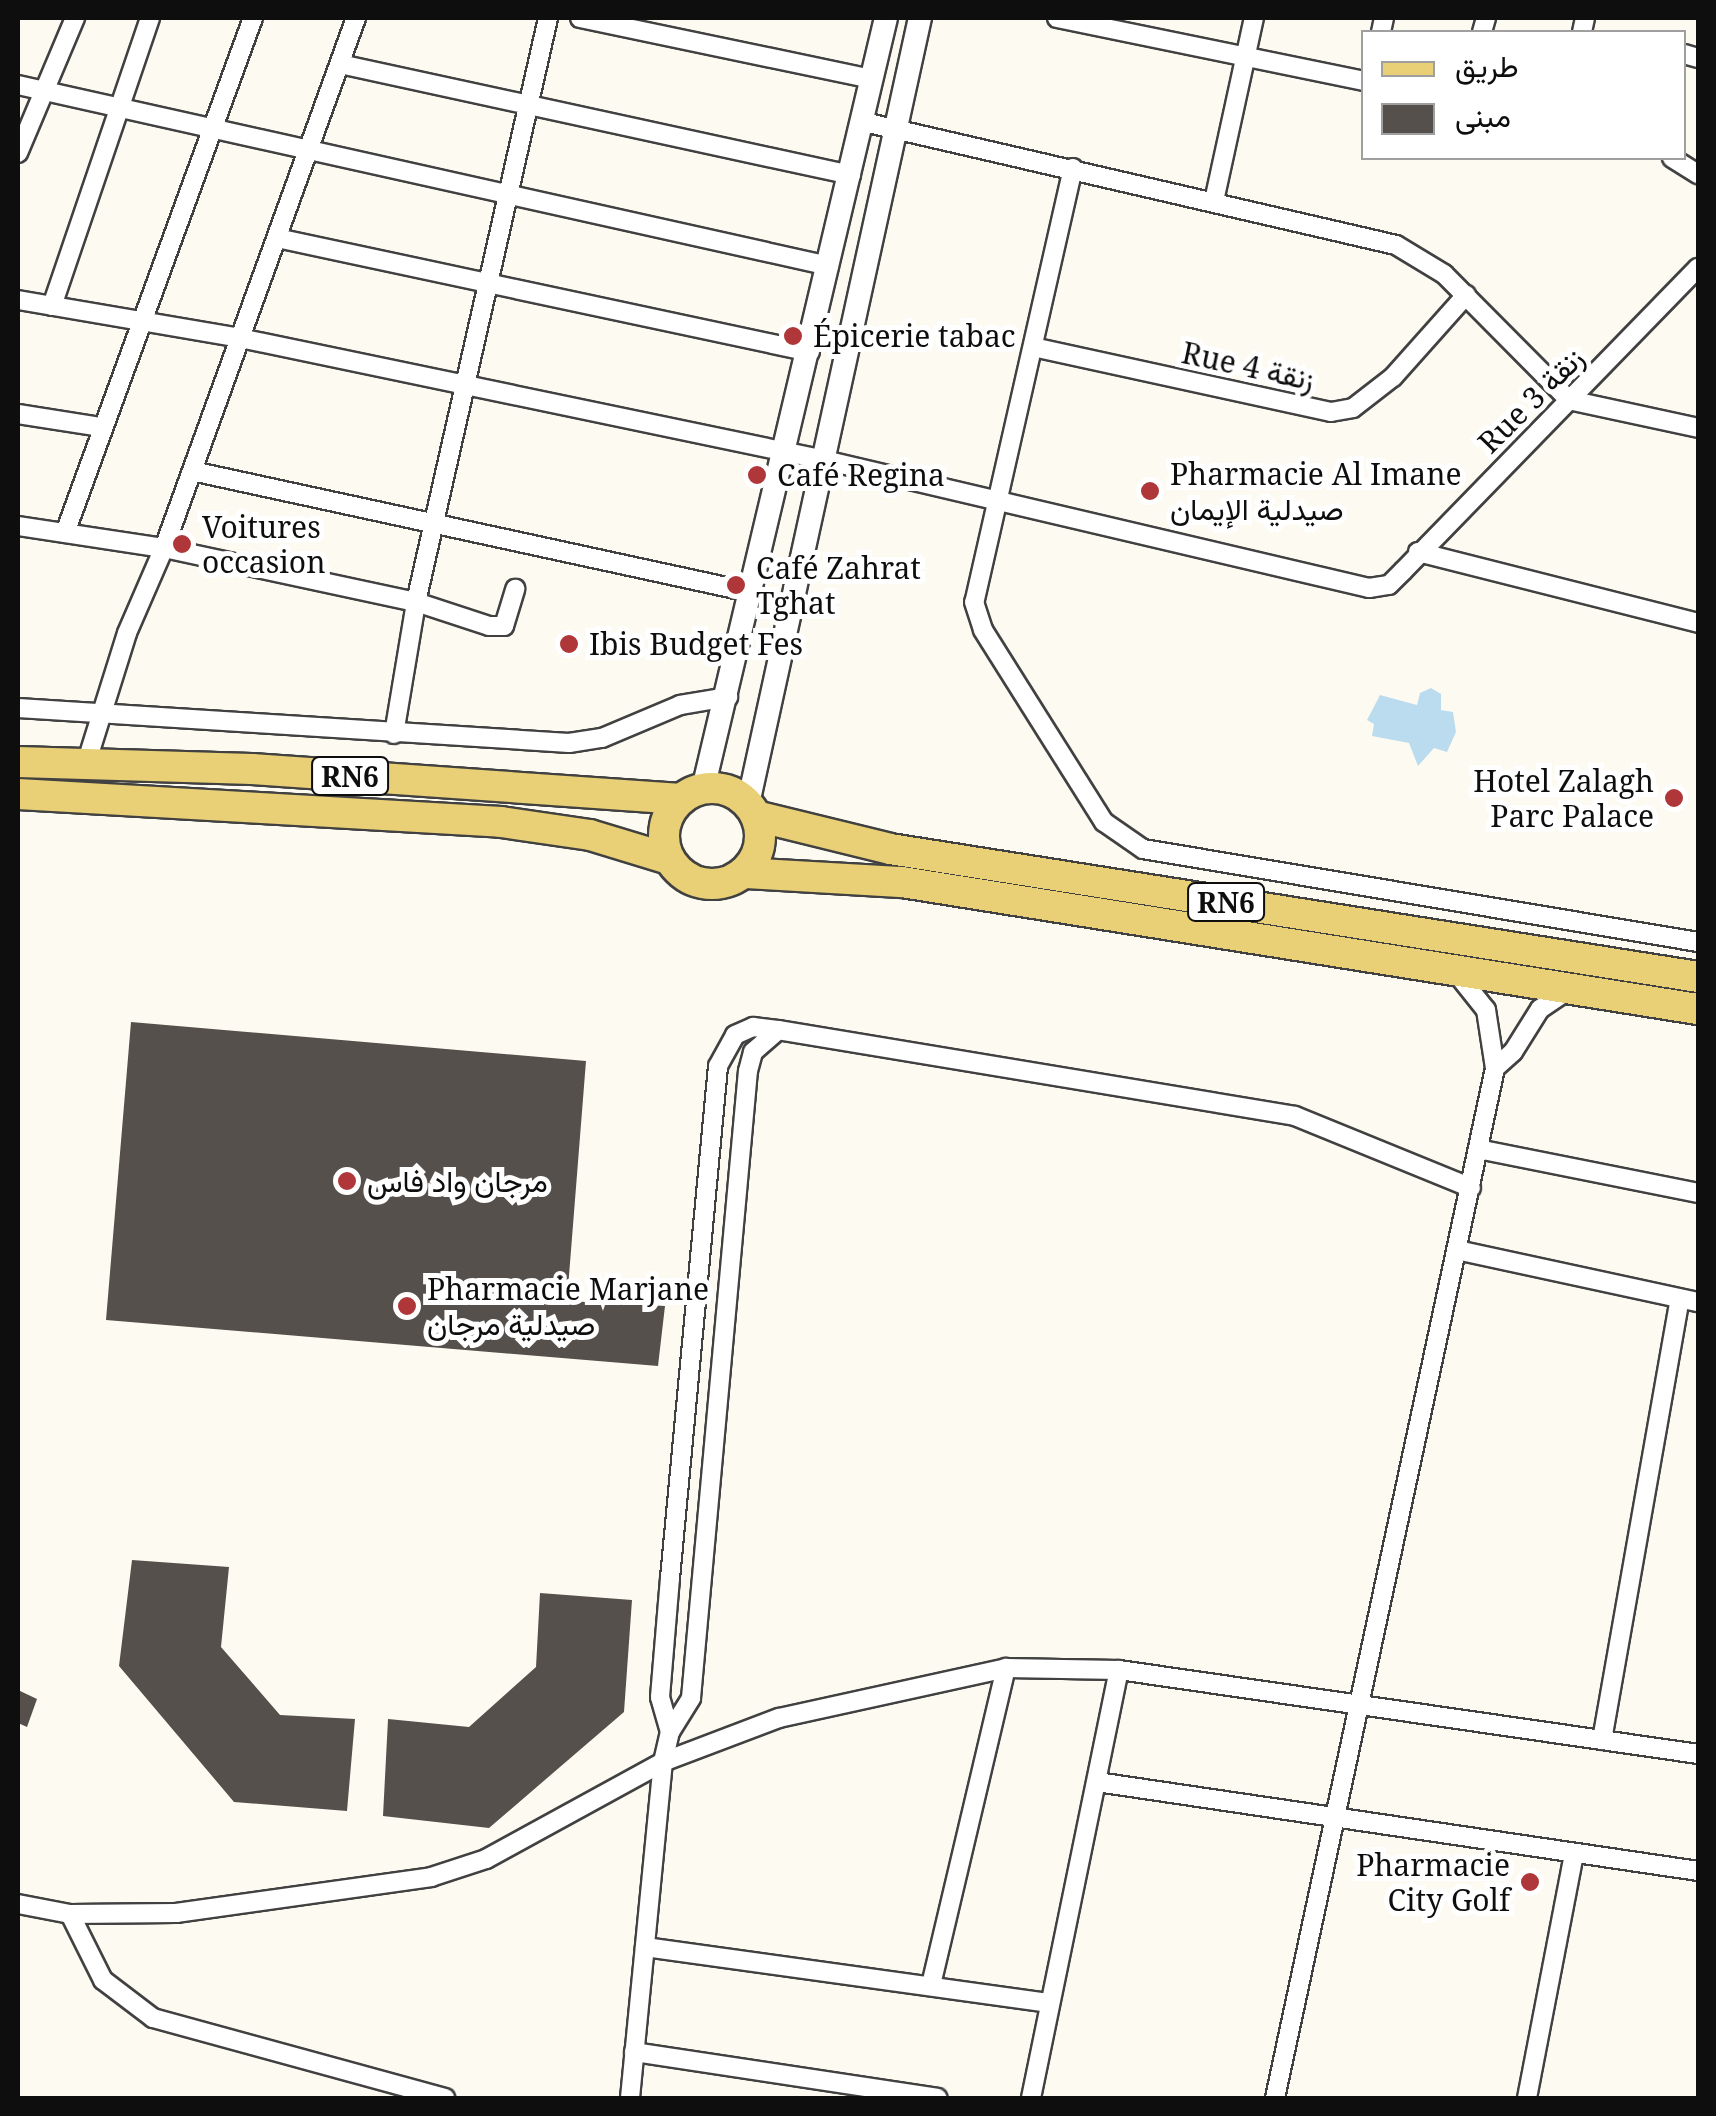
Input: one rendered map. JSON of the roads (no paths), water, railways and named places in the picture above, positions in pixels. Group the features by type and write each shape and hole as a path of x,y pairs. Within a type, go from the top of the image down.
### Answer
{"main road":[{"name":"RN6","path":"18,762 692,794 728,791 752,810 890,849 1698,977"},
{"name":"RN6","path":"18,794 501,822 590,834 669,859 686,877 710,885 744,872 902,882 1698,1009"},
{"path":"669,859 666,820 692,794"},
{"path":"744,872 758,852 752,810"}],"street":[{"path":"18,154 41,90 75,18"},
{"path":"52,306 150,18"},
{"path":"66,533 139,319 253,18"},
{"path":"86,764 100,713 164,548 356,18"},
{"path":"394,734 416,602 512,194 548,18"},
{"path":"580,18 872,79"},
{"path":"692,794 728,697 886,18"},
{"path":"752,810 820,459 899,130 920,18"},
{"path":"1057,18 1361,80"},
{"path":"1214,201 1254,18"},
{"path":"340,64 530,102 851,175"},
{"path":"18,85 308,155 512,194 830,266"},
{"path":"864,122 1396,246 1424,259 1466,295 1569,400 1698,428"},
{"path":"1675,160 1698,174"},
{"path":"1073,168 1034,347 994,500 974,602 983,630 1083,793 1122,839 1191,858 1698,942"},
{"path":"277,238 810,352"},
{"name":"Rue 3 زنقة","path":"994,500 1349,584 1388,585 1698,268"},
{"name":"Rue 4 زنقة","path":"1034,347 1331,412 1353,408 1393,377 1466,295"},
{"path":"18,300 240,338 820,459 994,500"},
{"path":"18,414 100,427"},
{"path":"192,471 435,520 754,592"},
{"path":"18,526 164,548 416,602 504,626 516,589"},
{"path":"1418,552 1698,623"},
{"path":"18,708 394,734 588,741 680,705 728,697"},
{"path":"1274,2098 1495,1068 1482,1000 1458,975 1435,966"},
{"path":"1495,1068 1540,1009 1575,988"},
{"path":"670,1732 660,1696 718,1066 735,1035 753,1027 778,1030 1295,1116 1470,1188"},
{"path":"630,2098 663,1762 670,1732 691,1698 748,1072 758,1045 778,1030"},
{"path":"1478,1149 1698,1193"},
{"path":"1458,1250 1689,1300 1602,1740"},
{"path":"18,1904 70,1914 208,1910 431,1877 486,1859 663,1762 779,1718 1006,1668 1119,1670 1698,1754"},
{"path":"931,1985 1006,1668"},
{"path":"1031,2098 1119,1670"},
{"path":"1096,1782 1698,1871"},
{"path":"1527,2098 1574,1854"},
{"path":"70,1914 103,1980 153,2018 445,2098"},
{"path":"645,1947 1048,2003"},
{"path":"634,2052 938,2098"}],"water":[{"path":"1431,688 1441,694 1441,710 1453,712 1456,732 1447,752 1434,748 1418,766 1409,743 1372,736 1374,724 1367,720 1380,695 1417,705 1420,693"}],"place":[{"name":"Épicerie tabac","path":"793,336"},
{"name":"Café Regina","path":"757,475"},
{"name":"Pharmacie Al Imane صيدلية الإيمان","path":"1150,491"},
{"name":"Voitures occasion","path":"182,544"},
{"name":"Café Zahrat Tghat","path":"736,585"},
{"name":"Ibis Budget Fes","path":"569,644"},
{"name":"Hotel Zalagh Parc Palace","path":"1674,798"},
{"name":"مرجان واد فاس","path":"347,1181"},
{"name":"Pharmacie Marjane صيدلية مرجان","path":"407,1306"},
{"name":"Pharmacie City Golf","path":"1530,1882"}]}
